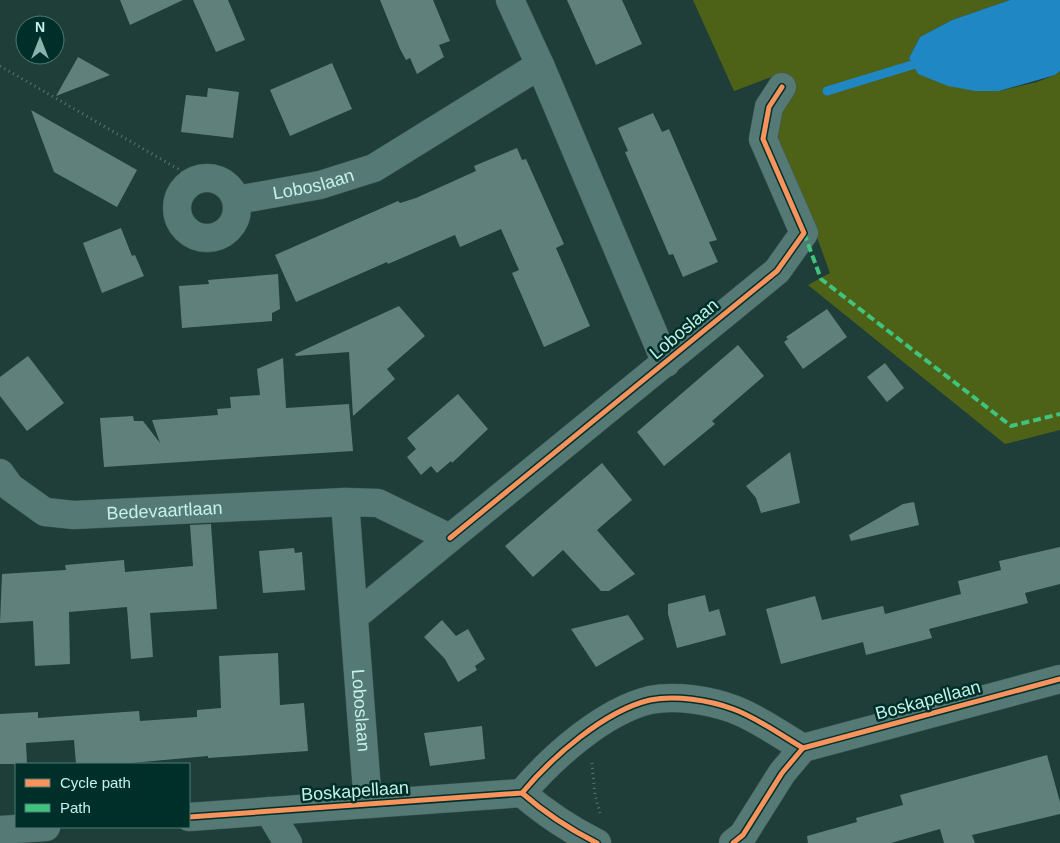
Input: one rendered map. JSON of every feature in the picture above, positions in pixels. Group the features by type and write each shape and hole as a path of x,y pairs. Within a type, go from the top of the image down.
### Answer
{"street":[{"name":"Loboslaan","path":"510,0 540,65 666,363"},
{"name":"Loboslaan","path":"237,200 320,184 374,168 540,65"},
{"name":"Loboslaan","path":"354,616 777,271 804,234 763,139 769,107 782,87"},
{"path":"205,178 219,180 228,186 237,200 237,215 230,228 221,235 200,238 184,229 179,221 176,209 178,199 191,182 205,178"},
{"name":"Bedevaartlaan","path":"0,473 10,487 45,512 74,515 345,502"},
{"name":"Loboslaan","path":"345,502 368,804"},
{"path":"345,502 378,504 450,538"},
{"name":"Boskapellaan","path":"803,748 1060,679"},
{"path":"597,843 575,832 542,811 522,793 538,774 575,740 612,716 650,700 671,699 702,702 734,709 803,748 782,773 744,835 733,843"},
{"name":"Boskapellaan","path":"190,817 522,793"},
{"path":"270,811 288,843"},
{"path":"0,830 31,828"}],"path":[{"path":"0,66 178,169 191,182"},
{"path":"594,756 592,764 595,795 600,815"}],"green space":[{"path":"693,0 1010,0 952,20 920,37 909,58 918,74 975,91 999,91 1037,82 1060,71 1060,430 1005,444 808,285 830,273 810,218 775,139 777,75 734,91"}],"water":[{"path":"1010,0 1060,0 1060,71 1055,75 999,91 975,91 948,86 918,74 909,58 920,37 952,20"}],"building":[{"path":"120,0 183,0 130,25"},
{"path":"193,0 228,0 245,40 216,52"},
{"path":"380,0 433,0 450,41 439,45 444,57 417,74 410,58 406,60 400,49"},
{"path":"567,0 622,0 642,44 596,65"},
{"path":"78,57 110,75 56,96"},
{"path":"332,63 352,109 290,136 270,90"},
{"path":"208,88 239,92 233,138 181,132 186,95 207,97"},
{"path":"31,110 137,170 117,207 54,172"},
{"path":"653,113 662,132 669,129 717,240 709,242 718,262 683,277 673,254 669,255 625,152 628,151 618,128"},
{"path":"517,148 522,160 526,159 564,244 556,248 590,326 544,347 512,273 519,270 501,229 460,247 455,235 388,264 387,262 296,302 275,255 398,201 400,203 416,198 476,171 474,166"},
{"path":"121,228 132,256 135,255 144,276 102,293 83,243"},
{"path":"278,274 280,309 272,313 272,321 182,328 179,286 209,284 208,280"},
{"path":"399,306 425,336 387,369 395,379 353,416 349,352 296,356 295,354"},
{"path":"827,309 847,337 803,369 784,342 788,339 786,337"},
{"path":"738,345 764,376 712,421 715,424 664,466 637,432"},
{"path":"28,356 64,403 27,431 0,396 0,377"},
{"path":"283,358 286,408 349,404 353,451 104,467 100,418 133,416 134,421 143,421 160,443 152,420 218,415 217,409 231,408 230,397 260,395 257,369"},
{"path":"885,363 904,388 887,402 867,377"},
{"path":"458,394 488,429 452,463 451,461 437,473 431,466 421,475 407,457 416,449 407,438"},
{"path":"790,452 800,503 761,513 756,498 746,486"},
{"path":"602,463 632,500 597,530 635,574 609,591 601,591 563,550 533,577 505,546"},
{"path":"914,502 919,525 851,541 849,535 903,504"},
{"path":"211,524 217,609 150,613 153,657 131,659 127,607 69,612 70,664 35,666 33,621 0,623 2,574 66,570 65,565 124,560 125,572 193,566 190,525"},
{"path":"1060,547 1060,584 1025,593 1028,603 929,629 932,638 866,655 863,642 781,664 766,609 815,596 822,620 883,606 885,614 961,594 958,581 1001,570 999,561"},
{"path":"294,548 295,553 302,552 305,590 263,593 259,551"},
{"path":"705,595 709,612 719,609 726,635 677,648 668,614 668,604"},
{"path":"628,615 644,639 596,667 571,629"},
{"path":"442,620 456,636 468,629 485,659 475,666 477,670 458,682 445,659 424,637"},
{"path":"278,653 280,705 304,703 308,751 208,758 208,756 131,763 76,763 74,740 26,743 27,763 0,764 0,714 38,712 38,718 139,711 140,721 197,717 197,710 221,708 219,656"},
{"path":"482,726 485,759 430,766 424,733"},
{"path":"1047,755 1060,802 1060,814 972,835 975,843 944,843 940,829 891,843 808,843 807,836 857,822 856,818 903,805 900,795"}],"waterway":[{"path":"827,91 925,61"}],"marked path":[{"path":"804,233 821,279 1011,426 1060,414"}],"cycle path":[{"path":"450,538 777,271 804,233 763,139 769,107 782,87"},
{"path":"733,843 743,835 782,773 803,748 1060,679"},
{"path":"190,817 522,793 548,765 580,737 615,714 650,700 670,698 692,699 733,709 760,722 803,748"},
{"path":"522,793 558,820 597,843"}]}
